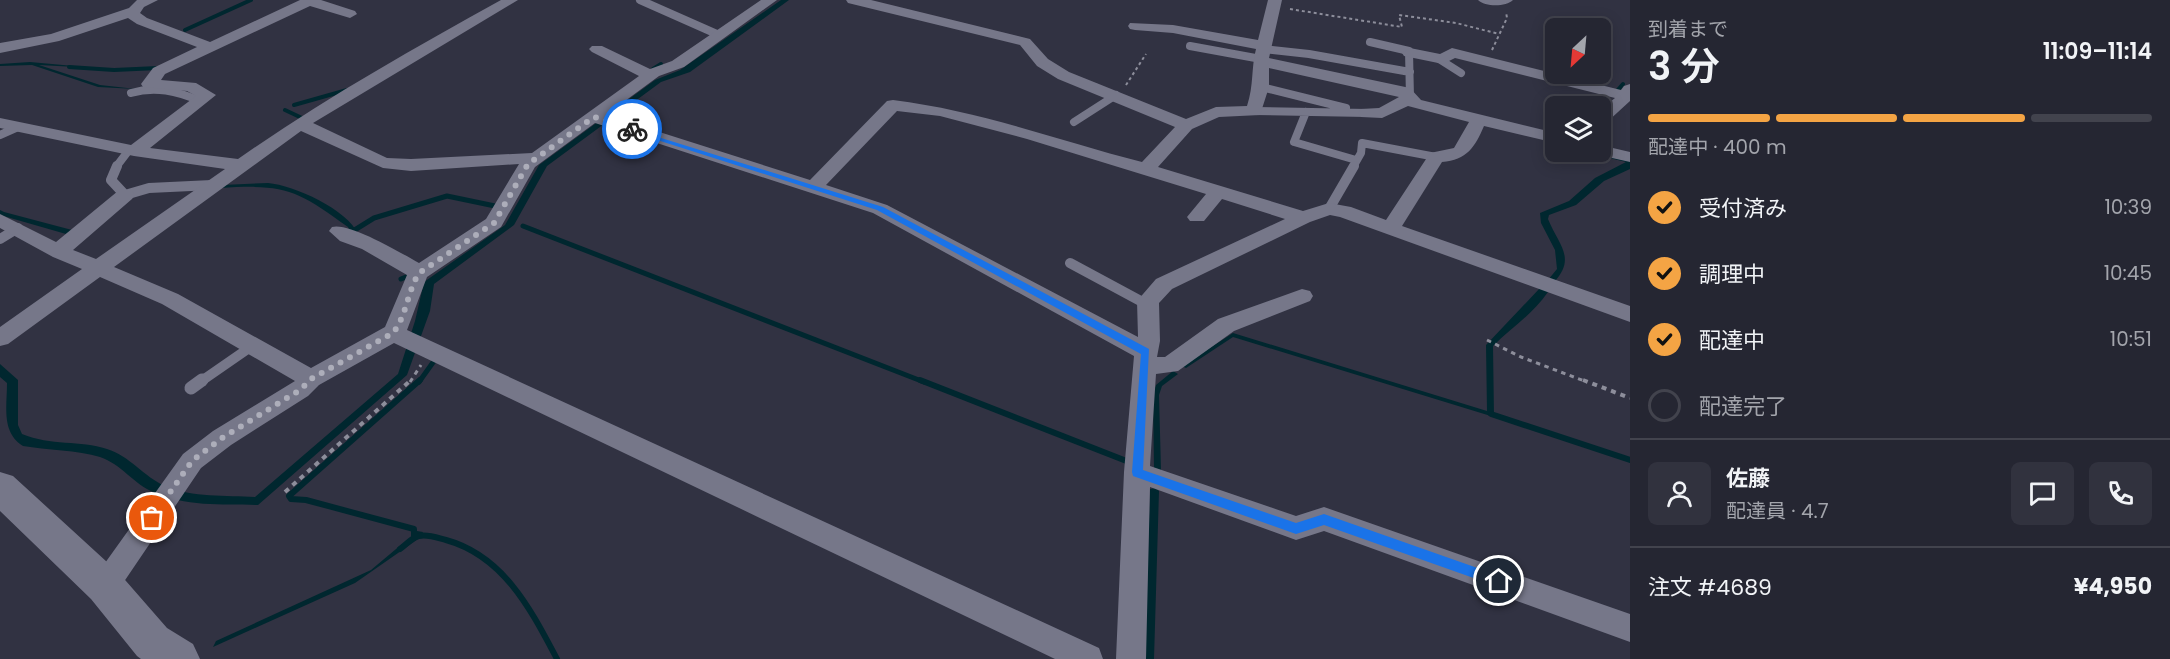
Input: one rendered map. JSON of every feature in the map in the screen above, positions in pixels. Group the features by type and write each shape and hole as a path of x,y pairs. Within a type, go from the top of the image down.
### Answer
{"street":[{"path":"0,48 35,34 54,38 132,12 139,4 151,0"},
{"path":"131,151 208,95 190,86 149,84 159,71 308,0 350,14"},
{"path":"0,338 300,124 389,69 511,0"},
{"path":"770,0 678,64 650,75 601,119 528,164 494,223 419,273 412,283 402,322 413,343 1088,659"},
{"path":"853,0 1025,42 1033,56 1059,75 1118,96 1186,125"},
{"path":"1485,0 1506,0"},
{"path":"1146,169 1186,125 1216,112 1254,111 1261,87 1262,54 1274,3"},
{"path":"132,12 142,21 210,47"},
{"path":"1135,26 1173,29 1404,92 1415,104 1545,135"},
{"path":"597,49 650,75"},
{"path":"1410,53 1443,59 1452,53 1627,92"},
{"path":"1611,108 1627,92"},
{"path":"1367,113 1382,113 1410,98"},
{"path":"814,187 893,105 941,111 1033,135 1303,218"},
{"path":"601,119 880,209 1145,359 1178,370 1226,325 1302,296"},
{"path":"1391,228 1436,157 1454,157 1462,153 1479,119"},
{"path":"300,124 383,163 411,165 536,158"},
{"path":"9,125 131,151 240,165"},
{"path":"1611,153 1630,157"},
{"path":"1197,217 1218,192"},
{"path":"58,251 125,195"},
{"path":"1131,659 1137,472 1145,359 1149,341 1148,301 1164,284 1303,218 1329,209 1344,211 1630,314"},
{"path":"9,224 58,251 170,298 311,379"},
{"path":"339,231 350,240 361,240 393,256 419,273"},
{"path":"105,586 192,461 222,438 300,390 311,379 413,343"},
{"path":"1137,472 1296,528 1324,519 1630,628"},
{"path":"0,487 105,586 152,642 178,659"}],"lane":[{"path":"640,0 719,35"},
{"path":"1370,42 1409,51 1410,98"},
{"path":"1190,46 1262,54 1309,54 1410,72"},
{"path":"1439,59 1461,73"},
{"path":"1261,87 1367,113"},
{"path":"131,93 140,90 171,90 200,101"},
{"path":"1074,122 1118,96"},
{"path":"1254,111 1367,113"},
{"path":"1306,112 1294,142 1356,160"},
{"path":"0,135 9,125"},
{"path":"1329,209 1361,153 1362,143 1436,157"},
{"path":"131,151 114,169 111,180 125,195 149,188 212,185"},
{"path":"0,239 9,224"},
{"path":"1070,263 1148,305"},
{"path":"191,388 252,346"}],"path":[{"path":"1487,62 1507,18 1506,0"},
{"path":"1274,3 1402,27 1399,15 1427,18 1499,34"},
{"path":"1118,96 1146,54"},
{"path":"1487,339 1521,357 1630,398"},
{"path":"285,492 413,379 422,362 413,343"}],"shaded area":[{"path":"781,0 789,0 690,72 661,82 547,166 514,225 434,284 430,311 407,375 258,505 204,504 165,497 146,488 108,460 82,453 23,446 11,434 6,410 7,383 0,377 0,364 18,380 18,425 22,434 44,440 107,449 123,456 157,482 176,490 198,494 255,497 398,374 415,321 424,282 505,225 539,165 655,80 680,70"},
{"path":"30,62 74,66 76,67 39,65 100,85 136,89 98,87 32,65 0,66 0,64"},
{"path":"1611,157 1630,161 1630,169 1604,181 1576,205 1549,215 1548,219 1565,258 1561,273 1554,282 1548,280 1557,269 1555,250 1541,223 1540,213 1569,201 1595,178 1626,162"},
{"path":"268,183 292,188 319,200 343,216 358,234 351,234 348,227 330,214 289,192 260,187 220,188 222,185"},
{"path":"0,210 72,230 66,234 0,215"},
{"path":"1540,288 1548,292 1542,300 1493,346 1494,417 1233,337 1186,368 1182,366 1233,333 1487,411 1486,345"},
{"path":"1173,371 1178,374 1162,386 1159,395 1161,470 1154,469 1153,393 1156,385"},
{"path":"1155,488 1159,491 1154,659 1145,659 1150,489"},
{"path":"417,531 423,532 421,537 355,583 213,647 216,641 371,570 402,544 410,544 407,541"}],"waterway":[{"path":"185,30 251,0"},
{"path":"653,69 661,64"},
{"path":"69,67 114,70 158,68"},
{"path":"1617,91 1623,84"},
{"path":"294,105 347,90"},
{"path":"285,110 302,118"},
{"path":"353,231 374,218 447,196 495,206"},
{"path":"523,226 924,382"},
{"path":"401,279 406,277"},
{"path":"419,382 434,361"},
{"path":"414,537 414,529 306,500 291,499 289,496 420,380"},
{"path":"920,380 1129,462"},
{"path":"1491,414 1630,460"},
{"path":"400,549 411,539 429,536 446,540 484,558 514,587 537,622 557,659"}],"way so far":[{"path":"152,518 192,461 222,438 300,390 311,379 393,333 402,322 412,283 419,273 494,223 528,164 594,117 632,129"}],"route":[{"path":"632,129 880,209 1146,352 1137,472 1296,528 1324,519 1499,581"}]}
